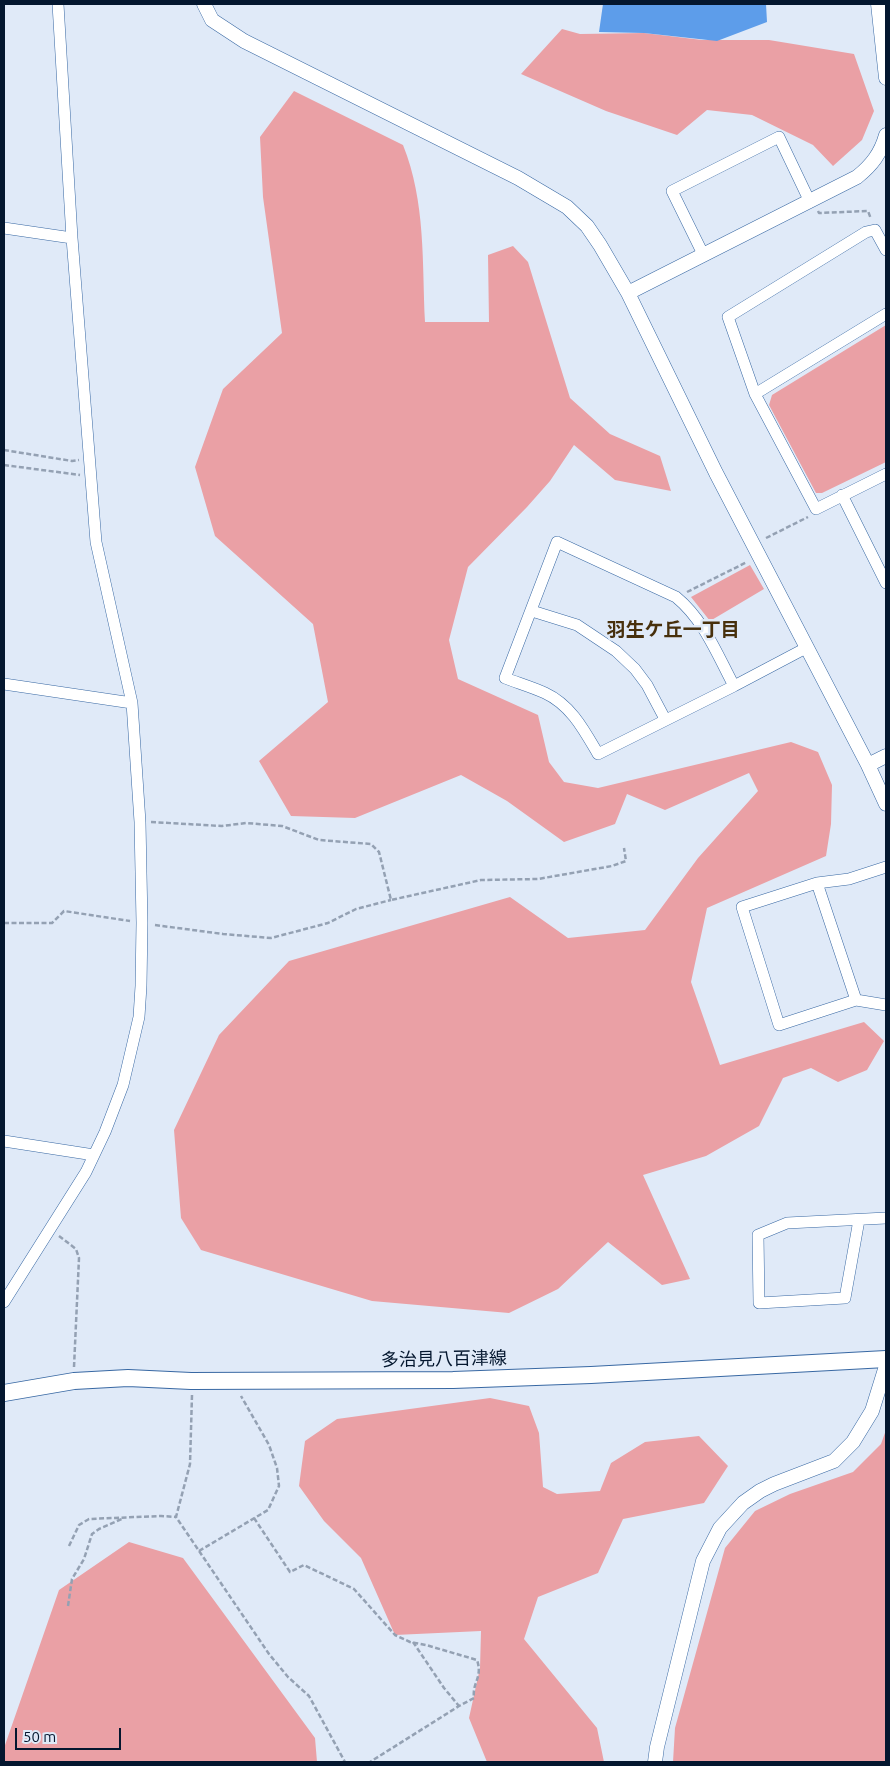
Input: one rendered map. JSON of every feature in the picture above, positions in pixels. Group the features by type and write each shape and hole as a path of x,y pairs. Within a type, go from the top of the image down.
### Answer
{"main road":[{"name":"多治見八百津線","path":"4,1392 74,1381 128,1378 192,1381 453,1380 591,1375 886,1359"}],"street":[{"path":"4,1302 86,1172 123,1085 139,1017 142,923 140,822 132,703 96,542 72,238 58,4"},
{"path":"204,4 212,20 244,41 518,178 567,207 587,226 600,244 628,293 716,473 868,765 886,804"},
{"path":"878,4 885,48 886,78"},
{"path":"628,293 857,177 876,159 883,147 886,135"},
{"path":"703,254 672,191 780,137 810,202"},
{"path":"4,228 72,238"},
{"path":"886,250 875,230 866,232 728,317 755,394 816,509 886,474"},
{"path":"755,394 886,314"},
{"path":"842,495 886,582"},
{"path":"734,686 698,619 689,607 676,597 557,542 505,678 547,694 562,704 582,725 598,754 734,686 806,648"},
{"path":"532,611 577,625 616,652 635,669 647,685 665,719"},
{"path":"4,684 132,703"},
{"path":"868,765 886,756"},
{"path":"886,867 849,879 817,882 742,907 779,1025 856,1000 886,1005"},
{"path":"817,882 856,1000"},
{"path":"4,1141 94,1155"},
{"path":"859,1220 845,1298 759,1303 758,1235 788,1223 886,1218"},
{"path":"655,1762 657,1747 703,1561 720,1528 743,1503 760,1491 834,1461 853,1442 872,1411 886,1366"}],"path":[{"path":"810,202 819,213 868,211 875,230"},
{"path":"4,450 72,461 90,459"},
{"path":"4,465 91,477"},
{"path":"676,597 811,516 816,509"},
{"path":"140,822 222,826 246,823 273,825 282,826 319,840 371,844 379,852 391,900"},
{"path":"271,938 328,923 356,910 391,900 481,880 538,879 612,866 626,861 624,848"},
{"path":"50,1228 76,1249 79,1258 74,1381"},
{"path":"199,1551 268,1510 279,1486 277,1468 268,1445 241,1395 241,1380"},
{"path":"192,1381 190,1464 176,1517 269,1654 288,1677 310,1696 345,1762"},
{"path":"69,1546 79,1526 89,1519 176,1517"},
{"path":"68,1606 72,1579 84,1559 92,1534 99,1529 126,1518"},
{"path":"254,1518 290,1572 304,1565 354,1589 394,1635 477,1660 480,1668 473,1691 474,1698 458,1706 370,1762"},
{"path":"413,1642 458,1706"}],"shaded area":[{"path":"562,29 580,34 644,33 702,40 769,40 854,54 874,111 862,140 833,166 813,145 752,115 707,110 677,135 606,111 521,74"},
{"path":"294,91 403,145 416,188 422,233 425,322 489,322 488,255 513,246 528,262 570,398 610,434 660,456 671,491 615,480 574,445 550,481 468,567 449,640 458,679 538,715 549,762 564,782 598,788 791,742 818,752 832,785 831,824 826,856 707,908 691,982 720,1065 864,1022 884,1041 867,1070 838,1082 811,1068 783,1078 759,1126 706,1156 643,1175 690,1279 662,1285 608,1242 558,1289 509,1313 372,1301 201,1250 181,1218 174,1130 219,1035 289,961 510,897 568,938 645,930 698,858 758,791 749,773 665,810 627,794 615,824 564,842 507,801 461,775 355,818 291,816 259,761 328,702 313,624 215,536 195,467 223,389 282,333 263,197 260,137"},
{"path":"886,325 886,462 822,493 816,493 769,405 772,395"},
{"path":"750,565 764,589 710,621 691,597"},
{"path":"490,1398 529,1406 539,1433 543,1487 557,1494 600,1491 611,1463 645,1442 699,1436 728,1466 704,1503 623,1519 598,1573 538,1597 524,1639 597,1728 604,1762 487,1762 469,1718 480,1668 481,1631 395,1635 361,1558 324,1521 299,1486 305,1441 337,1419"},
{"path":"886,1430 886,1762 673,1762 675,1728 725,1548 755,1511 790,1494 853,1472 881,1444"},
{"path":"129,1542 183,1558 315,1738 317,1762 4,1762 4,1748 59,1590"}],"water":[{"path":"603,4 766,4 767,22 717,41 644,33 599,32"}],"district":[{"name":"羽生ケ丘一丁目","path":"673,630"}]}
